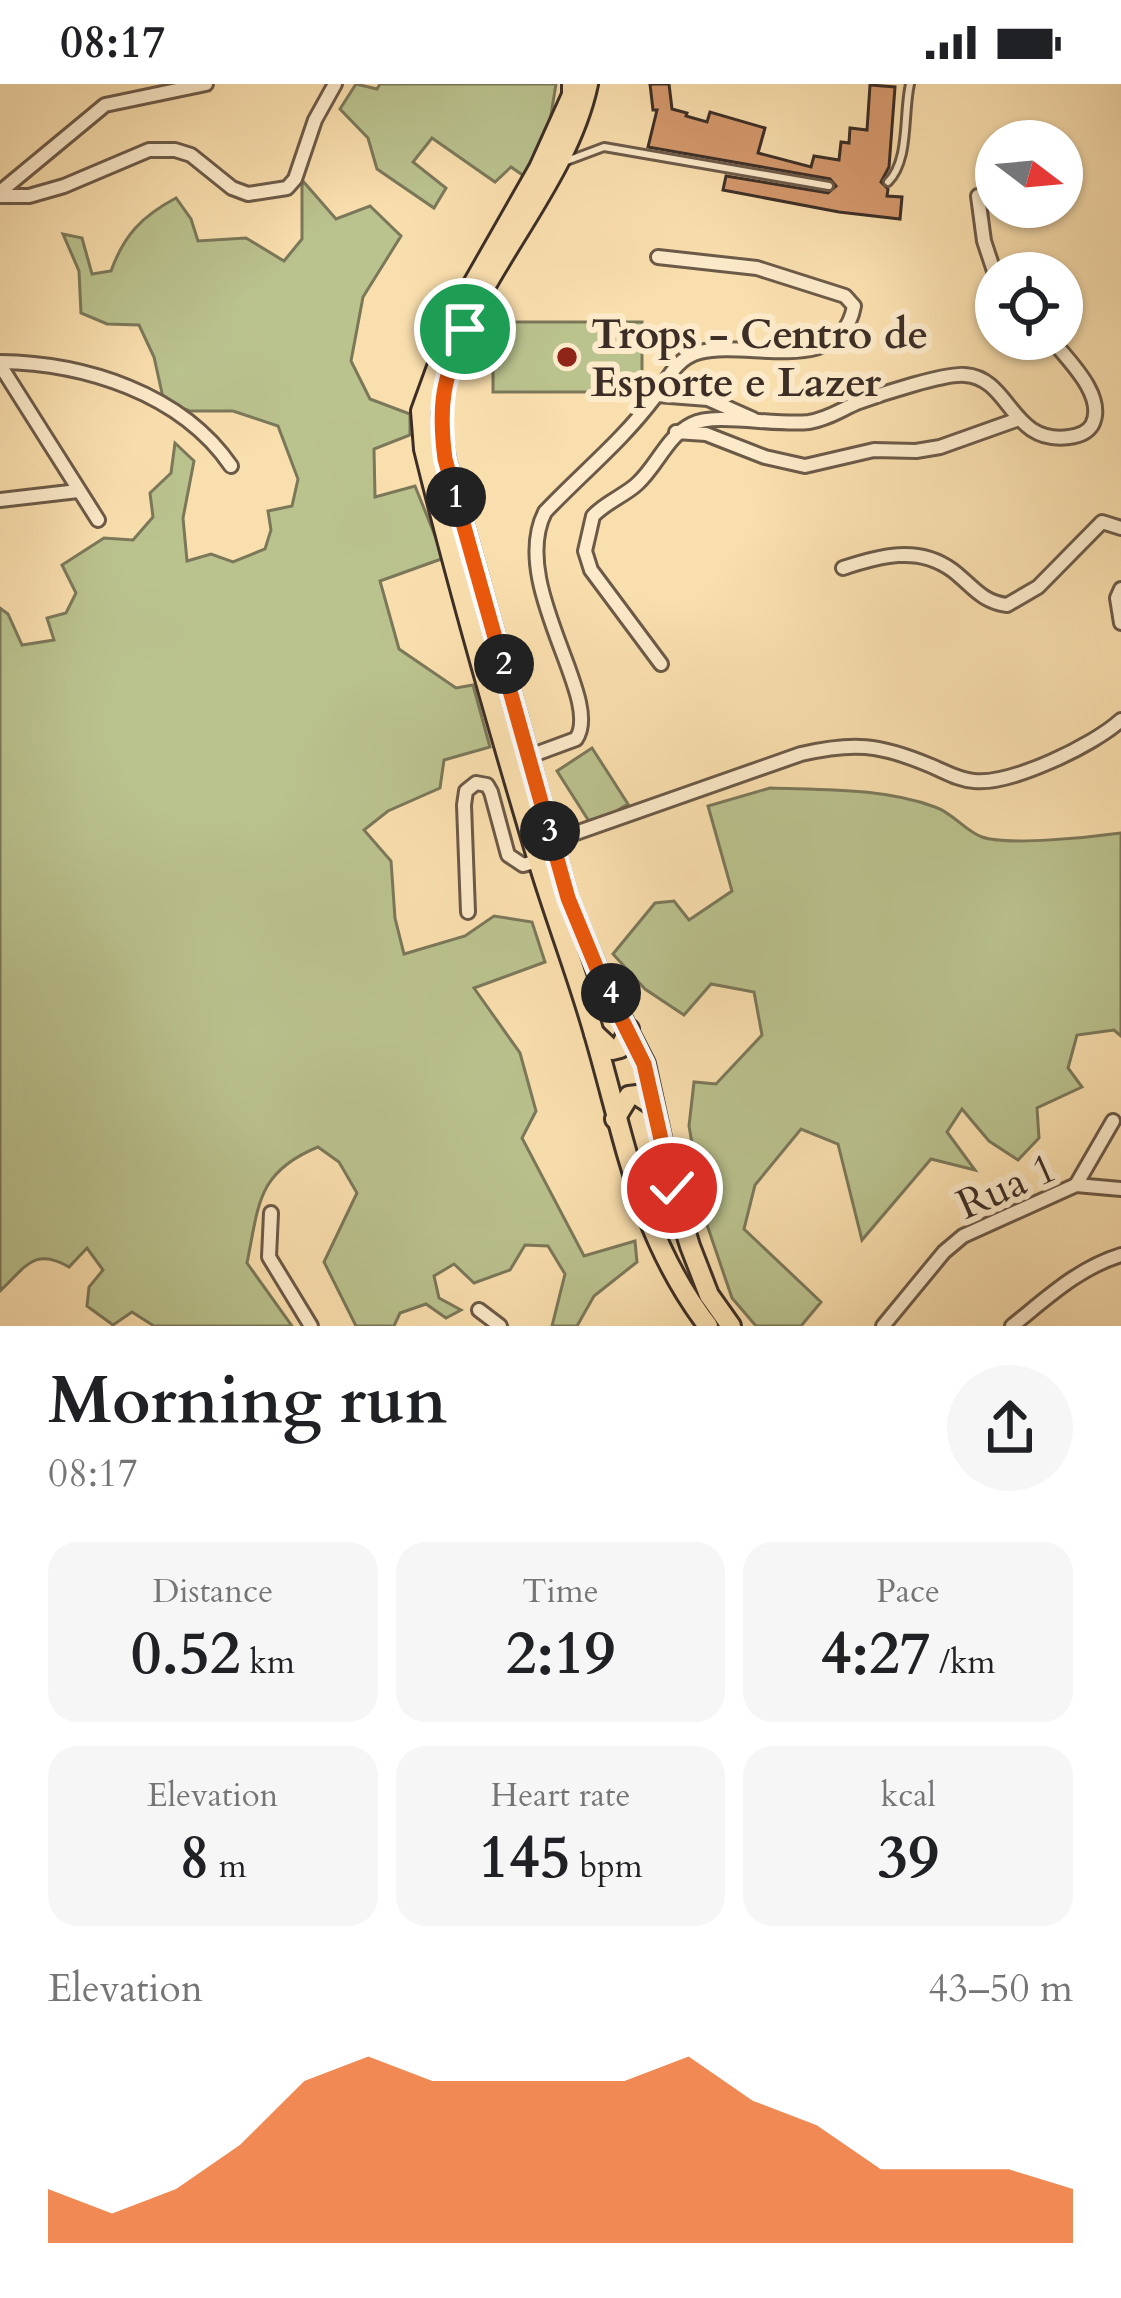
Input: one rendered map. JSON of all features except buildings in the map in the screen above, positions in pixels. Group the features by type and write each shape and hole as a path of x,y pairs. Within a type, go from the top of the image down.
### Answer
{"main road":[{"path":"572,84 572,95 539,168 457,312 421,411 424,449 538,861 654,1240 674,1278 709,1326"},
{"path":"588,84 556,166 447,369 440,400 445,459 574,918 644,1064 690,1246 709,1295 731,1326"},
{"path":"594,1033 612,1050 620,1048 629,1029"},
{"path":"615,1118 629,1096 637,1095 652,1105"}],"street":[{"path":"0,195 105,105 206,84"},
{"path":"0,195 29,196 64,186 149,150 191,155 232,188 248,194 287,188 335,84"},
{"path":"530,756 576,739 584,722 541,598 536,559 539,523 622,440 675,366 696,352 813,350 843,336 854,306 845,296 758,268 658,257"},
{"path":"661,664 591,570 585,550 593,516 638,483 676,432 709,418 766,424 827,418 889,393 966,375 999,392 1016,420 1051,438 1086,432 1096,411 1093,396 1066,360"},
{"path":"0,363 73,368 114,381 171,410 214,441 231,466"},
{"path":"0,363 98,520"},
{"path":"657,395 707,399 766,424"},
{"path":"676,432 706,434 765,457 805,466 874,450 940,446 1016,420"},
{"path":"0,500 78,491"},
{"path":"843,568 899,554 924,557 950,568 979,596 1007,605 1038,587 1102,522 1121,528"},
{"path":"1121,589 1121,623"},
{"path":"553,841 781,760 842,744 874,745 972,781 995,780 1056,758 1121,721"},
{"path":"468,912 464,806 466,791 476,783 487,785 491,793 508,855 523,865 538,861"},
{"path":"1076,1185 1113,1121"},
{"name":"Rua 1","path":"883,1326 944,1252 963,1237 1076,1185 1121,1189"},
{"path":"271,1213 269,1257 311,1326"},
{"path":"1012,1326 1071,1279 1099,1262 1121,1256"},
{"path":"479,1310 500,1326"}],"lane":[{"path":"888,182 900,166 910,84"},
{"path":"556,166 604,147 830,186"}],"green space":[{"path":"356,84 377,89 380,84 556,84 549,127 524,176 511,167 495,182 432,138 413,162 446,188 434,208 377,169 368,138 340,109"},
{"path":"302,180 336,219 370,206 401,236 363,297 351,361 370,399 410,414 410,435 374,449 375,497 415,486 444,558 380,581 399,649 456,688 473,685 490,747 444,760 440,788 388,811 364,830 391,861 395,918 404,954 465,936 494,916 532,922 545,962 474,988 520,1053 536,1111 522,1138 584,1256 635,1241 637,1262 594,1296 577,1326 552,1326 565,1274 548,1246 525,1245 510,1270 474,1283 454,1264 434,1276 439,1298 461,1310 446,1318 426,1304 400,1313 394,1326 356,1326 324,1262 357,1193 339,1162 318,1147 283,1167 264,1192 247,1263 292,1326 154,1326 132,1312 113,1325 87,1306 89,1287 103,1270 87,1248 69,1267 47,1259 31,1262 0,1291 0,608 8,614 22,645 54,640 47,618 66,613 76,593 62,565 104,538 133,540 153,517 150,493 171,473 175,443 194,461 183,518 187,561 211,554 233,562 265,549 271,530 268,511 292,506 298,479 278,426 233,411 190,411 164,402 154,357 139,325 107,324 81,313 79,271 63,234 82,238 92,274 111,271 136,228 176,198 191,219 198,241 246,238 284,261 302,239"},
{"name":"Trops - Centro de Esporte e Lazer","path":"493,322 642,322 642,392 493,392"},
{"path":"592,748 628,804 592,826 557,771"},
{"path":"770,788 895,796 941,810 976,834 994,840 1121,833 1121,1036 1114,1030 1077,1035 1068,1068 1082,1087 1037,1108 1039,1138 1018,1160 989,1141 962,1109 947,1132 975,1170 931,1159 862,1240 838,1144 801,1129 755,1185 744,1229 821,1302 801,1326 756,1326 732,1298 705,1219 689,1126 694,1082 716,1084 762,1035 754,992 711,984 684,1015 645,989 613,954 655,903 674,901 689,920 732,891 708,806"}],"place":[{"name":"Trops - Centro de Esporte e Lazer","path":"567,357"}],"route":[{"path":"465,329 447,369 440,400 445,459 574,918 644,1064 672,1188"}]}
